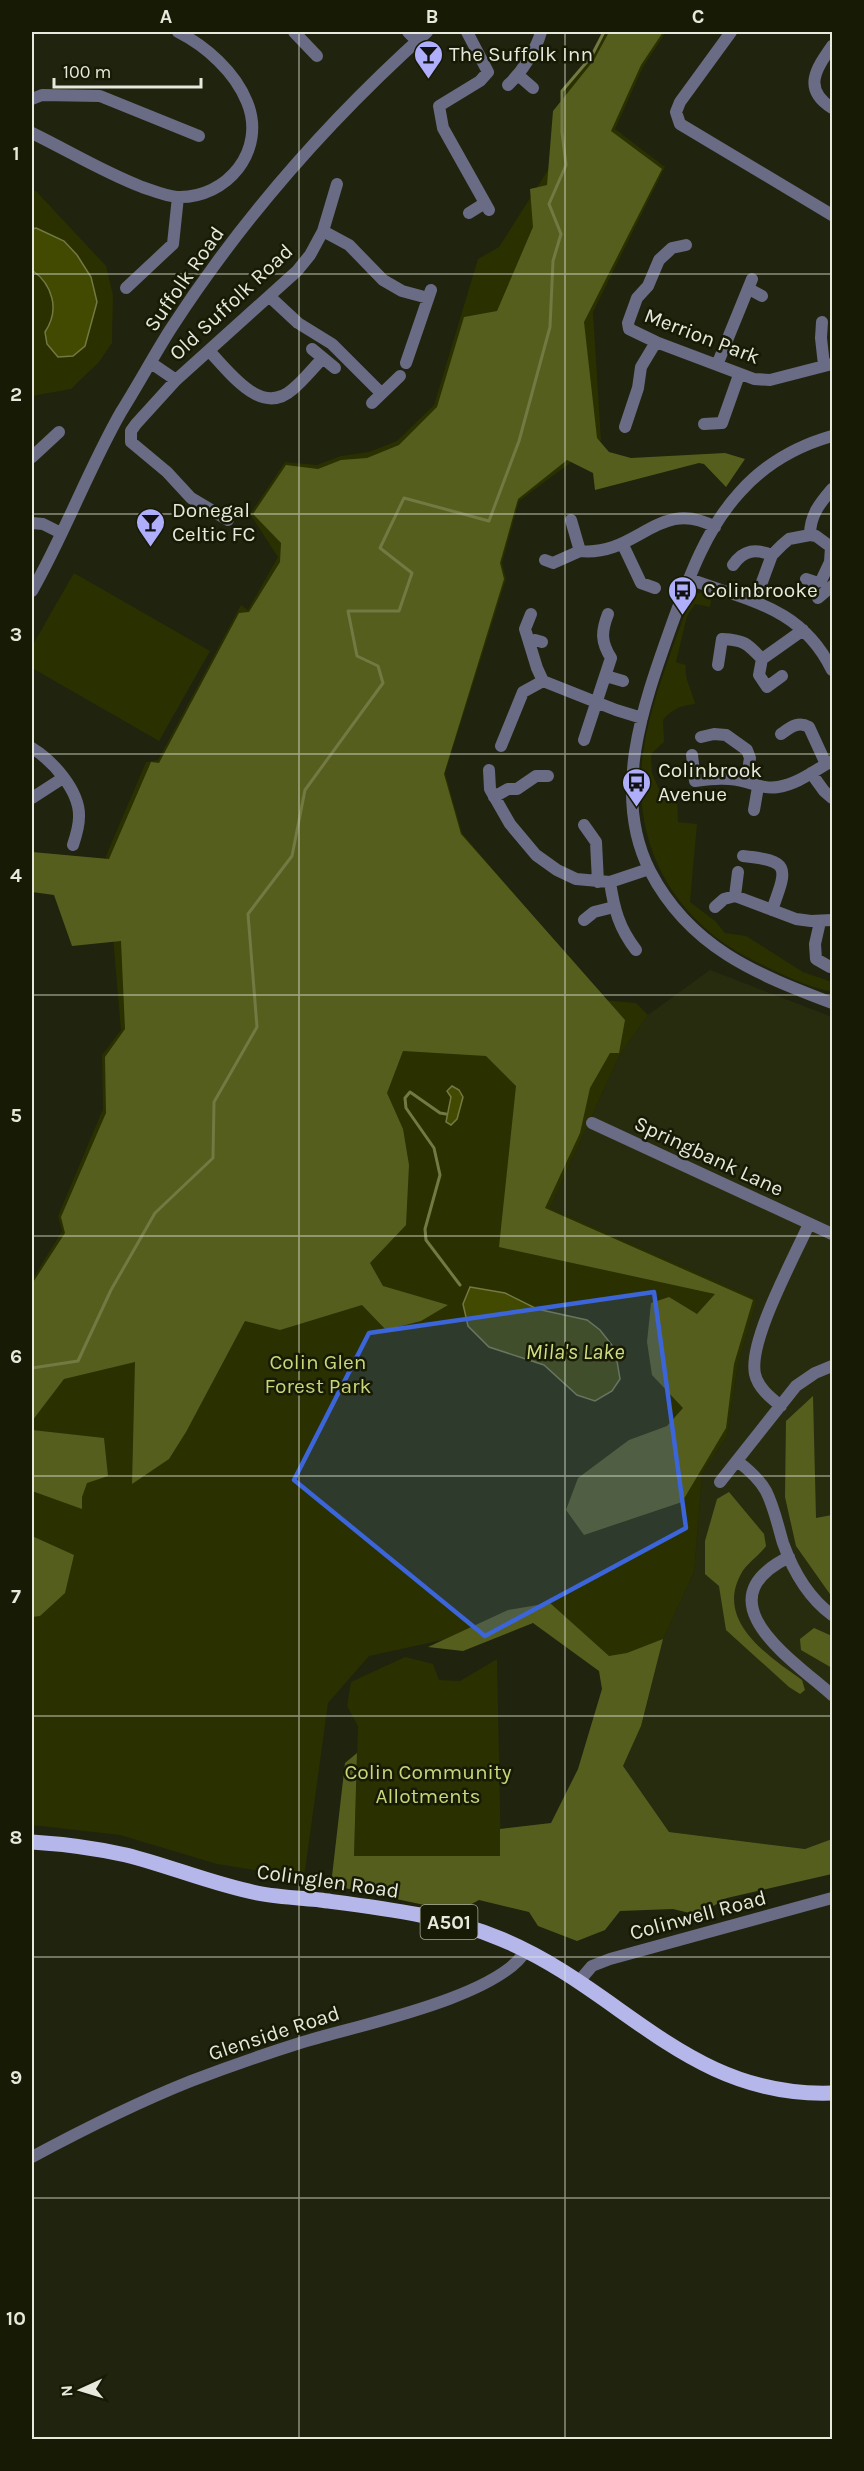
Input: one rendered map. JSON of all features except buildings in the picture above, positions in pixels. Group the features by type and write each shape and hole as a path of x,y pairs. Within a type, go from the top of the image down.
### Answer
{"main road":[{"name":"Colinglen Road","path":"32,1842 87,1848 126,1856 206,1881 260,1893 418,1915 469,1926 526,1950 580,1980 658,2039 722,2073 785,2090 832,2093"}],"street":[{"path":"32,133 115,176 165,195 178,197 206,193 230,180 246,157 252,133 247,101 236,83 210,52 178,32"},
{"path":"294,32 316,56"},
{"name":"Suffolk Road","path":"32,591 117,420 170,331 202,285 278,186 412,36 427,32"},
{"path":"467,32 488,72 480,81 439,106 443,128 487,206 468,213"},
{"path":"508,85 518,75 541,32"},
{"path":"731,32 680,102 676,112 680,124 832,215"},
{"path":"832,46 816,70 814,85 821,101 832,108"},
{"path":"518,75 533,88"},
{"path":"32,99 42,95 100,96 199,136"},
{"name":"Old Suffolk Road","path":"228,519 191,498 167,472 130,442 130,431 176,380 270,297 310,255 323,231 337,184"},
{"path":"126,288 172,248 175,240 178,197"},
{"path":"323,231 349,245 383,280 402,291 430,294 406,363"},
{"name":"Merrion Park","path":"686,245 672,248 659,260 648,286 637,298 628,323 630,329 656,342 739,375 770,380 828,365"},
{"path":"717,365 751,284 762,296"},
{"path":"270,297 298,323 332,344 381,393"},
{"path":"822,322 821,338 828,365"},
{"path":"624,427 636,416 632,403 640,382 641,367 656,342"},
{"path":"312,349 335,368"},
{"path":"209,351 251,393 266,398 274,398 292,391 323,358"},
{"name":"Old Suffolk Road","path":"151,363 176,380"},
{"path":"704,424 722,423 739,375"},
{"path":"372,403 400,376"},
{"path":"32,457 59,432"},
{"path":"832,436 793,451 767,467 742,490 715,527 689,579 656,669 642,718 634,760 632,802 638,838 649,869 676,911 691,928 714,946 755,972 832,1003"},
{"path":"810,535 812,519 827,503 832,489"},
{"path":"545,560 553,563 580,551 605,551 675,518 703,520 715,527"},
{"path":"33,519 62,533"},
{"path":"571,520 580,551"},
{"path":"755,601 772,555 789,539 810,535 832,546 825,589 806,579"},
{"path":"623,544 642,583 655,588"},
{"path":"733,565 738,557 750,551 758,550 772,555"},
{"path":"689,579 755,601 789,618 819,646 832,670"},
{"path":"531,614 525,629 536,642 543,681"},
{"path":"584,740 611,658 602,640 602,631 608,614"},
{"path":"782,676 767,687 759,675 762,659 803,630"},
{"path":"718,665 722,639 744,641 762,659"},
{"path":"606,676 623,681"},
{"path":"501,746 523,692 543,681 642,718"},
{"path":"692,755 695,781 717,778 777,787 790,784 829,762 809,727 796,724 782,734"},
{"path":"701,737 714,734 726,735 747,750 750,758 754,810"},
{"path":"32,748 45,757 73,792 80,819 73,845"},
{"path":"489,770 490,789 510,824 536,855 556,870 576,879 604,882 649,869"},
{"path":"811,773 832,798"},
{"path":"494,797 508,789 517,789 536,776 548,776"},
{"path":"32,798 63,778"},
{"path":"517,789 517,803"},
{"path":"584,825 596,842 604,882 624,933 636,950"},
{"path":"743,856 771,859 783,872 782,882 772,910"},
{"path":"735,896 738,872"},
{"path":"715,907 723,899 735,896 796,919 826,921 814,952 816,958 830,967"},
{"path":"584,920 594,912 614,907"},
{"name":"Springbank Lane","path":"592,1122 832,1234"},
{"path":"781,1406 760,1386 756,1376 755,1347 809,1224"},
{"path":"720,1482 806,1378 832,1366"},
{"path":"737,1461 752,1473 765,1490 789,1557 806,1589 832,1615"},
{"path":"789,1557 764,1574 759,1581 752,1597 753,1613 765,1636 832,1695"},
{"name":"Colinwell Road","path":"580,1980 592,1966 610,1959 832,1898"},
{"name":"Glenside Road","path":"32,2157 108,2117 201,2077 260,2056 410,2011 473,1989 507,1972 519,1961 526,1950"}],"highlighted area":[{"path":"654,1292 686,1528 485,1636 294,1480 369,1333"}],"shaded area":[{"path":"609,32 663,32 641,65 611,131 662,169 584,322 597,438 609,452 631,458 725,453 745,459 726,487 704,464 699,463 595,490 593,473 567,460 518,499 500,563 504,579 444,774 461,834 625,1020 619,1053 610,1053 590,1088 580,1133 545,1208 753,1300 734,1364 726,1428 682,1502 584,1535 566,1510 578,1478 629,1440 667,1426 683,1408 652,1375 647,1342 651,1303 669,1297 697,1314 715,1294 499,1247 516,1086 486,1056 403,1051 387,1093 403,1129 409,1165 406,1225 370,1263 383,1286 448,1305 421,1321 386,1330 362,1305 280,1330 245,1321 186,1432 169,1459 132,1484 135,1362 64,1379 32,1421 32,1284 65,1233 61,1217 106,1113 105,1057 125,1029 121,941 72,946 54,895 32,892 32,852 109,859 151,762 159,763 239,613 249,612 280,562 281,543 253,514 286,465 318,469 341,460 367,458 399,445 437,407 464,317 497,311 533,227 530,189 547,185 553,111 594,60"},
{"path":"710,970 832,1017 832,1839 805,1849 669,1832 623,1766 641,1726 663,1639 694,1572 702,1474 727,1436 738,1364 757,1299 550,1208 619,1056 648,1015"},
{"path":"813,1396 816,1518 832,1515 832,1597 796,1546 785,1497 786,1421"},
{"path":"32,1430 104,1438 108,1476 87,1483 82,1497 82,1509 32,1491"},
{"path":"729,1492 764,1534 766,1546 743,1570 735,1591 735,1607 740,1622 761,1648 802,1680 805,1690 800,1694 789,1687 726,1630 719,1586 705,1574 705,1541 717,1499"},
{"path":"32,1536 74,1555 65,1593 40,1616 32,1617"},
{"path":"550,1603 609,1656 627,1653 663,1639 641,1726 623,1766 669,1832 805,1849 832,1839 832,1874 727,1898 698,1915 673,1909 620,1911 605,1930 577,1941 538,1926 529,1912 479,1900 457,1912 331,1885 345,1763 357,1753 354,1856 500,1856 500,1829 551,1823 578,1769 602,1689 599,1671 533,1623 463,1651 428,1647 508,1610"},
{"path":"814,1628 832,1636 832,1668 801,1650 800,1639"}],"green space":[{"name":"Colin Glen Forest Park","path":"604,32 666,32 643,67 615,129 665,167 593,312 601,440 519,501 502,563 506,579 445,773 462,833 604,1000 636,1003 648,1015 619,1056 550,1208 757,1299 738,1364 727,1436 702,1474 694,1572 663,1639 608,1671 534,1620 369,1656 328,1703 304,1878 217,1864 120,1835 32,1825 32,1280 62,1231 58,1216 103,1109 102,1055 121,1030 106,856 146,762 158,760 241,605 248,610 278,557 250,514 285,462 317,465 341,456 369,452 397,441 434,405 478,259 499,247 562,148 562,91 591,57"},
{"path":"32,191 36,191 106,266 113,295 112,343 99,362 71,389 32,396"},
{"path":"74,573 210,651 159,741 32,668 32,646"},
{"path":"702,592 712,594 710,607 695,604 687,616 676,662 686,665 687,680 695,704 677,709 663,720 664,742 651,754 652,773 663,798 677,798 678,822 697,824 690,902 715,921 725,933 746,936 803,972 832,982 832,991 811,986 770,969 736,951 708,930 684,907 666,881 653,852 644,822 641,790 642,756 662,678 692,595"},
{"name":"Colin Community Allotments","path":"405,1657 433,1664 439,1680 460,1681 497,1659 501,1856 354,1856 358,1726 347,1706 351,1682"}],"water":[{"path":"36,228 64,241 77,255 91,277 97,302 85,346 73,356 58,357 47,344 45,332 50,324 53,307 49,290 32,270 32,229"},
{"path":"452,1086 459,1090 463,1097 457,1119 451,1125 446,1122 451,1097 447,1091"},
{"name":"Mila's Lake","path":"470,1287 505,1293 537,1309 587,1320 600,1330 615,1349 620,1379 612,1391 595,1401 577,1395 544,1365 489,1347 468,1326 463,1304"}],"waterway":[{"path":"32,1368 78,1361 111,1290 155,1213 213,1158 214,1102 257,1027 248,914 292,856 305,790 383,683 378,666 357,656 348,611 399,611 412,573 380,548 404,498 489,521 519,441 550,327 553,261 561,234 549,204 566,165 562,132 562,91 591,57 604,32"},
{"path":"446,1114 440,1113 410,1092 405,1098 406,1108 434,1148 440,1175 425,1229 426,1240 460,1285"}],"place":[{"name":"The Suffolk Inn","path":"428,80"},
{"name":"Donegal Celtic FC","path":"151,548"},
{"name":"Colinbrooke","path":"682,616"},
{"name":"Colinbrook Avenue","path":"637,808"}]}
